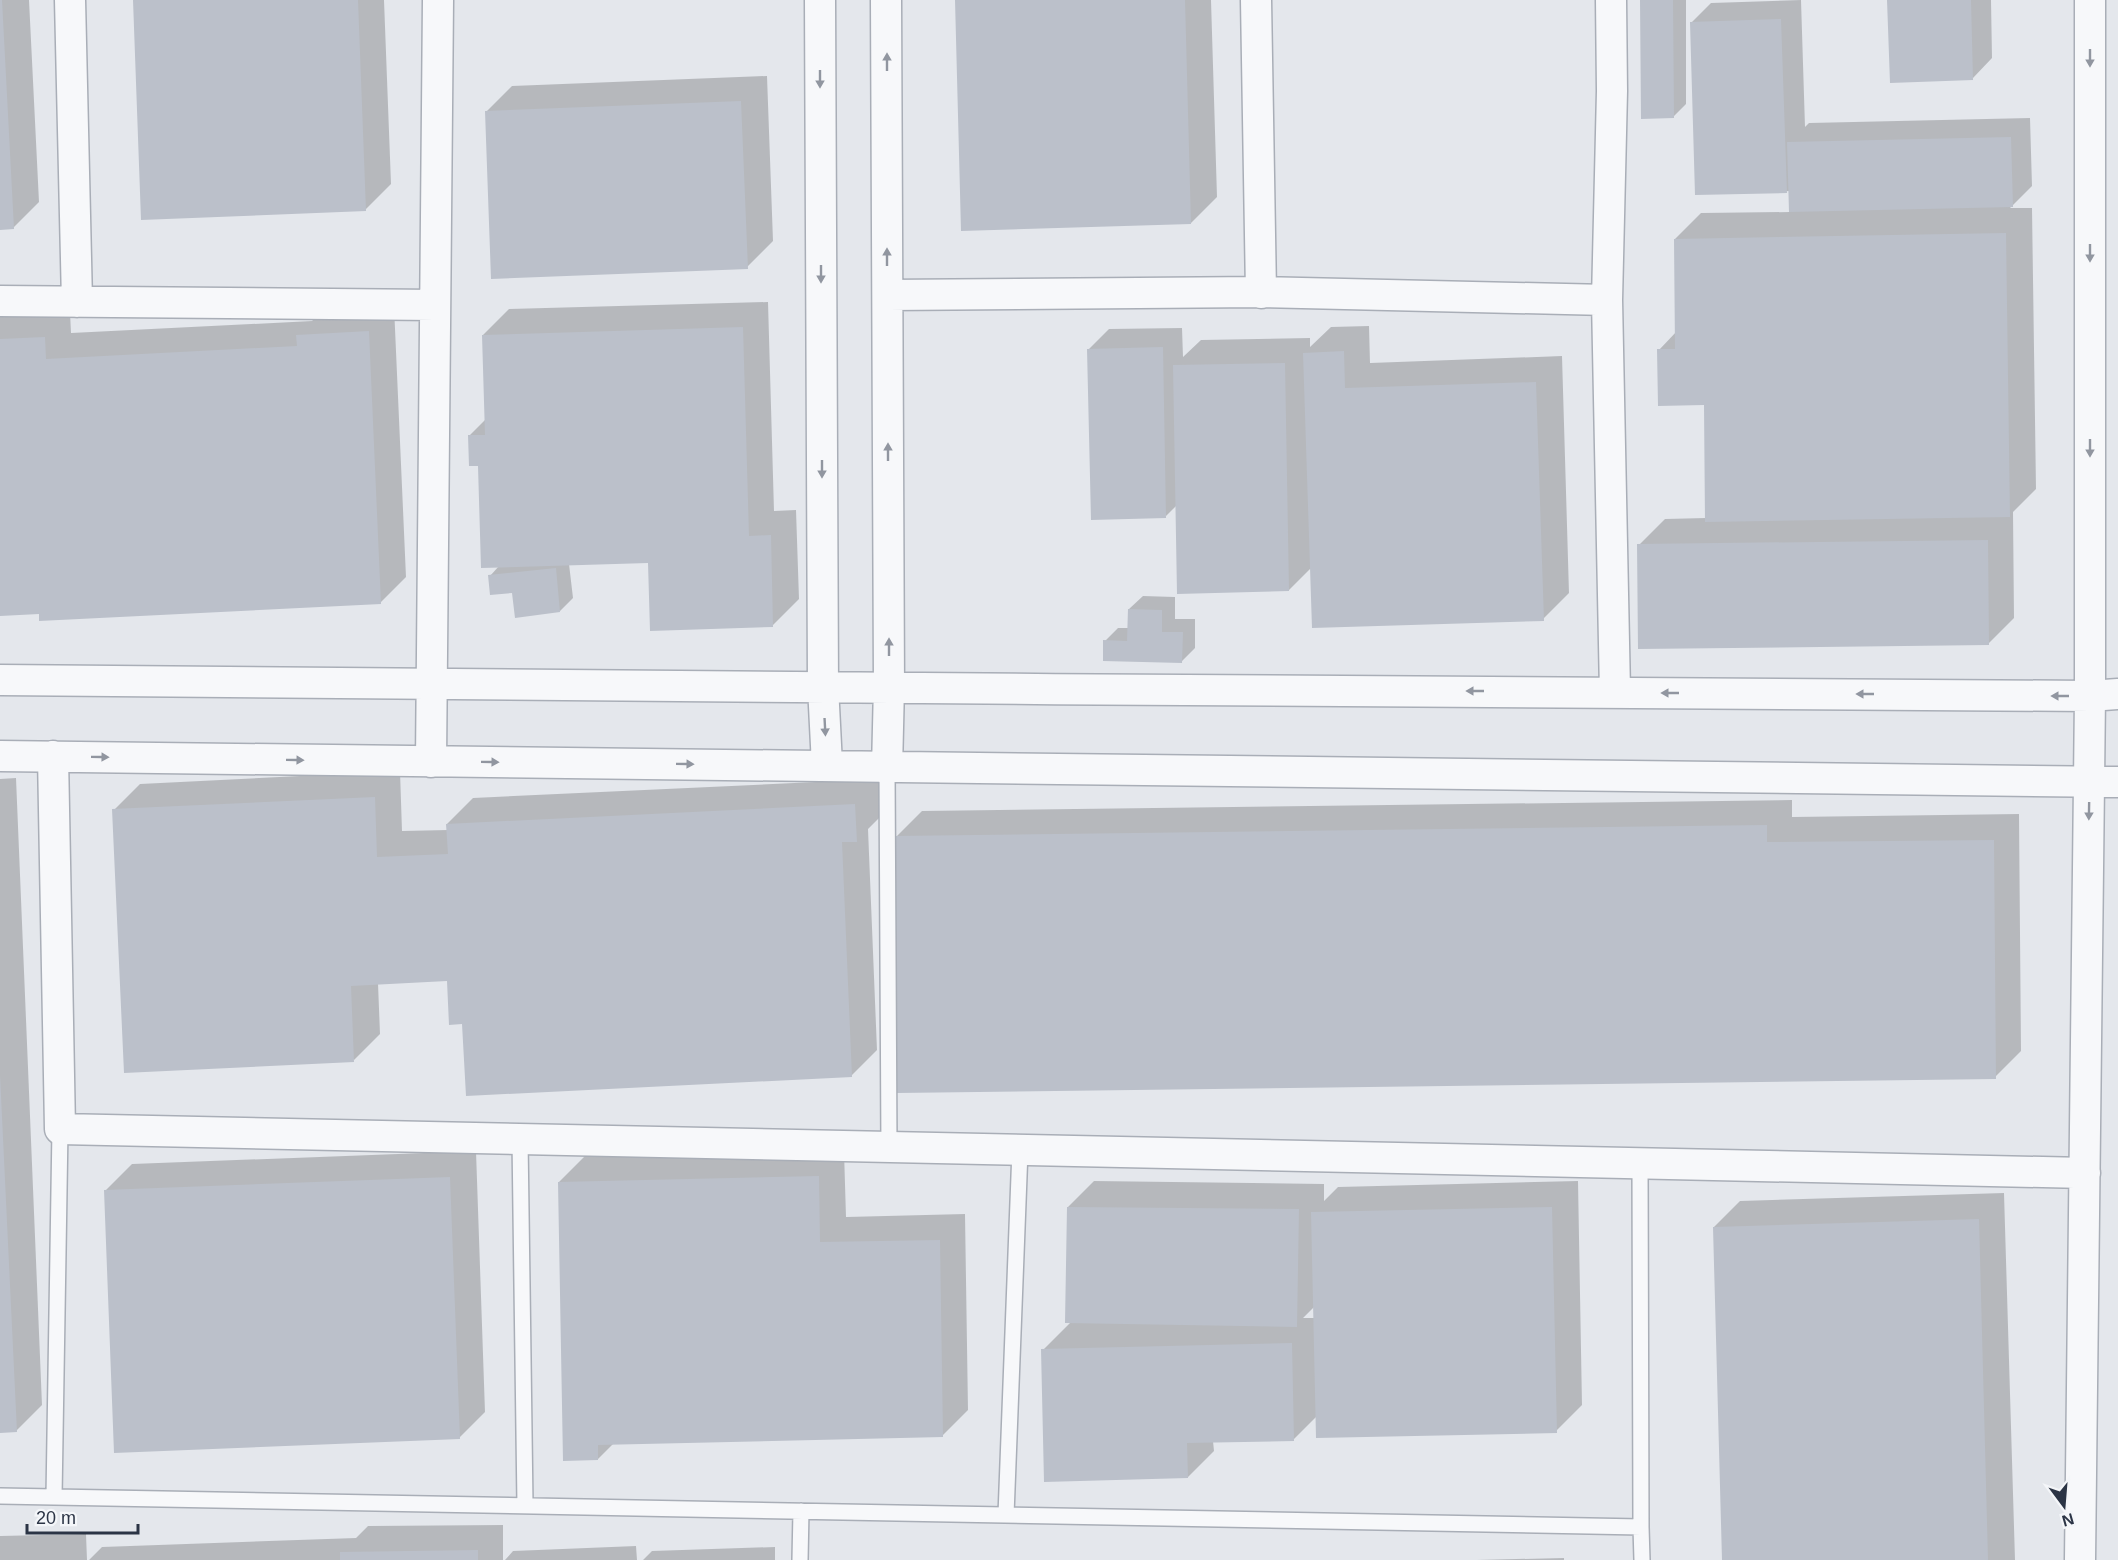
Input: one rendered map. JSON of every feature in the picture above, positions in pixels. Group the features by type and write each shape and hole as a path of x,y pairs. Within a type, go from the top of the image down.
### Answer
{"street":[{"path":"70,0 77,302"},
{"path":"432,762 438,0"},
{"path":"819,0 823,686 827,765"},
{"path":"886,0 889,686 887,769"},
{"path":"1256,0 1261,293"},
{"path":"1611,0 1612,91 1607,300 1615,692"},
{"path":"2080,1560 2085,1173 2104,781 2090,0"},
{"path":"888,295 1261,293 1607,300"},
{"path":"0,301 435,305"},
{"path":"0,680 432,686 889,686 2104,695"},
{"path":"0,756 827,765 887,769 2104,781"},
{"path":"53,756 60,1129 2085,1173"}],"lane":[{"path":"887,769 889,1148"},
{"path":"54,1497 60,1129"},
{"path":"520,1139 525,1505"},
{"path":"1006,1515 1020,1150"},
{"path":"1640,1164 1642,1560"},
{"path":"0,1496 1641,1527"},
{"path":"800,1560 801,1511"}],"building":[{"path":"0,0 2,0 14,229 0,230"},
{"path":"133,0 358,0 366,211 141,220"},
{"path":"955,0 1185,0 1191,224 961,231"},
{"path":"1640,0 1673,0 1674,118 1641,119"},
{"path":"1887,0 1971,0 1973,80 1890,83"},
{"path":"1781,19 1787,193 1695,195 1690,22"},
{"path":"741,101 748,269 491,279 485,111"},
{"path":"2011,137 2013,207 1789,212 1787,142"},
{"path":"2006,233 2010,517 1705,522 1704,405 1658,406 1657,349 1675,349 1674,239"},
{"path":"743,327 749,536 771,535 773,627 650,631 648,563 481,568 478,466 469,466 468,435 485,435 482,335"},
{"path":"369,331 381,604 39,621 39,614 0,616 0,339 45,337 46,359 297,346 296,335"},
{"path":"1163,347 1166,518 1091,520 1087,349"},
{"path":"1344,351 1345,388 1536,382 1544,621 1312,628 1303,353"},
{"path":"1285,363 1289,591 1177,594 1173,365"},
{"path":"1988,540 1989,645 1638,649 1637,544"},
{"path":"556,568 560,612 515,618 512,593 490,595 488,575"},
{"path":"1128,609 1162,610 1162,632 1183,632 1182,663 1103,661 1103,640 1127,641"},
{"path":"375,797 377,857 448,854 446,824 855,804 857,842 842,842 852,1077 466,1096 462,1024 449,1025 447,981 351,986 354,1062 124,1073 112,809"},
{"path":"1767,825 1767,842 1994,840 1996,1079 897,1093 894,836"},
{"path":"0,1075 17,1432 0,1433"},
{"path":"819,1176 820,1242 940,1240 943,1437 598,1445 598,1460 563,1461 558,1182"},
{"path":"450,1177 460,1439 114,1453 104,1190"},
{"path":"1067,1207 1299,1209 1297,1327 1065,1323"},
{"path":"1552,1207 1557,1433 1316,1438 1311,1212"},
{"path":"1979,1219 1988,1560 1722,1560 1713,1227"},
{"path":"1292,1343 1294,1441 1187,1443 1188,1478 1044,1482 1041,1349"},
{"path":"478,1550 478,1560 340,1560 340,1552"}]}
